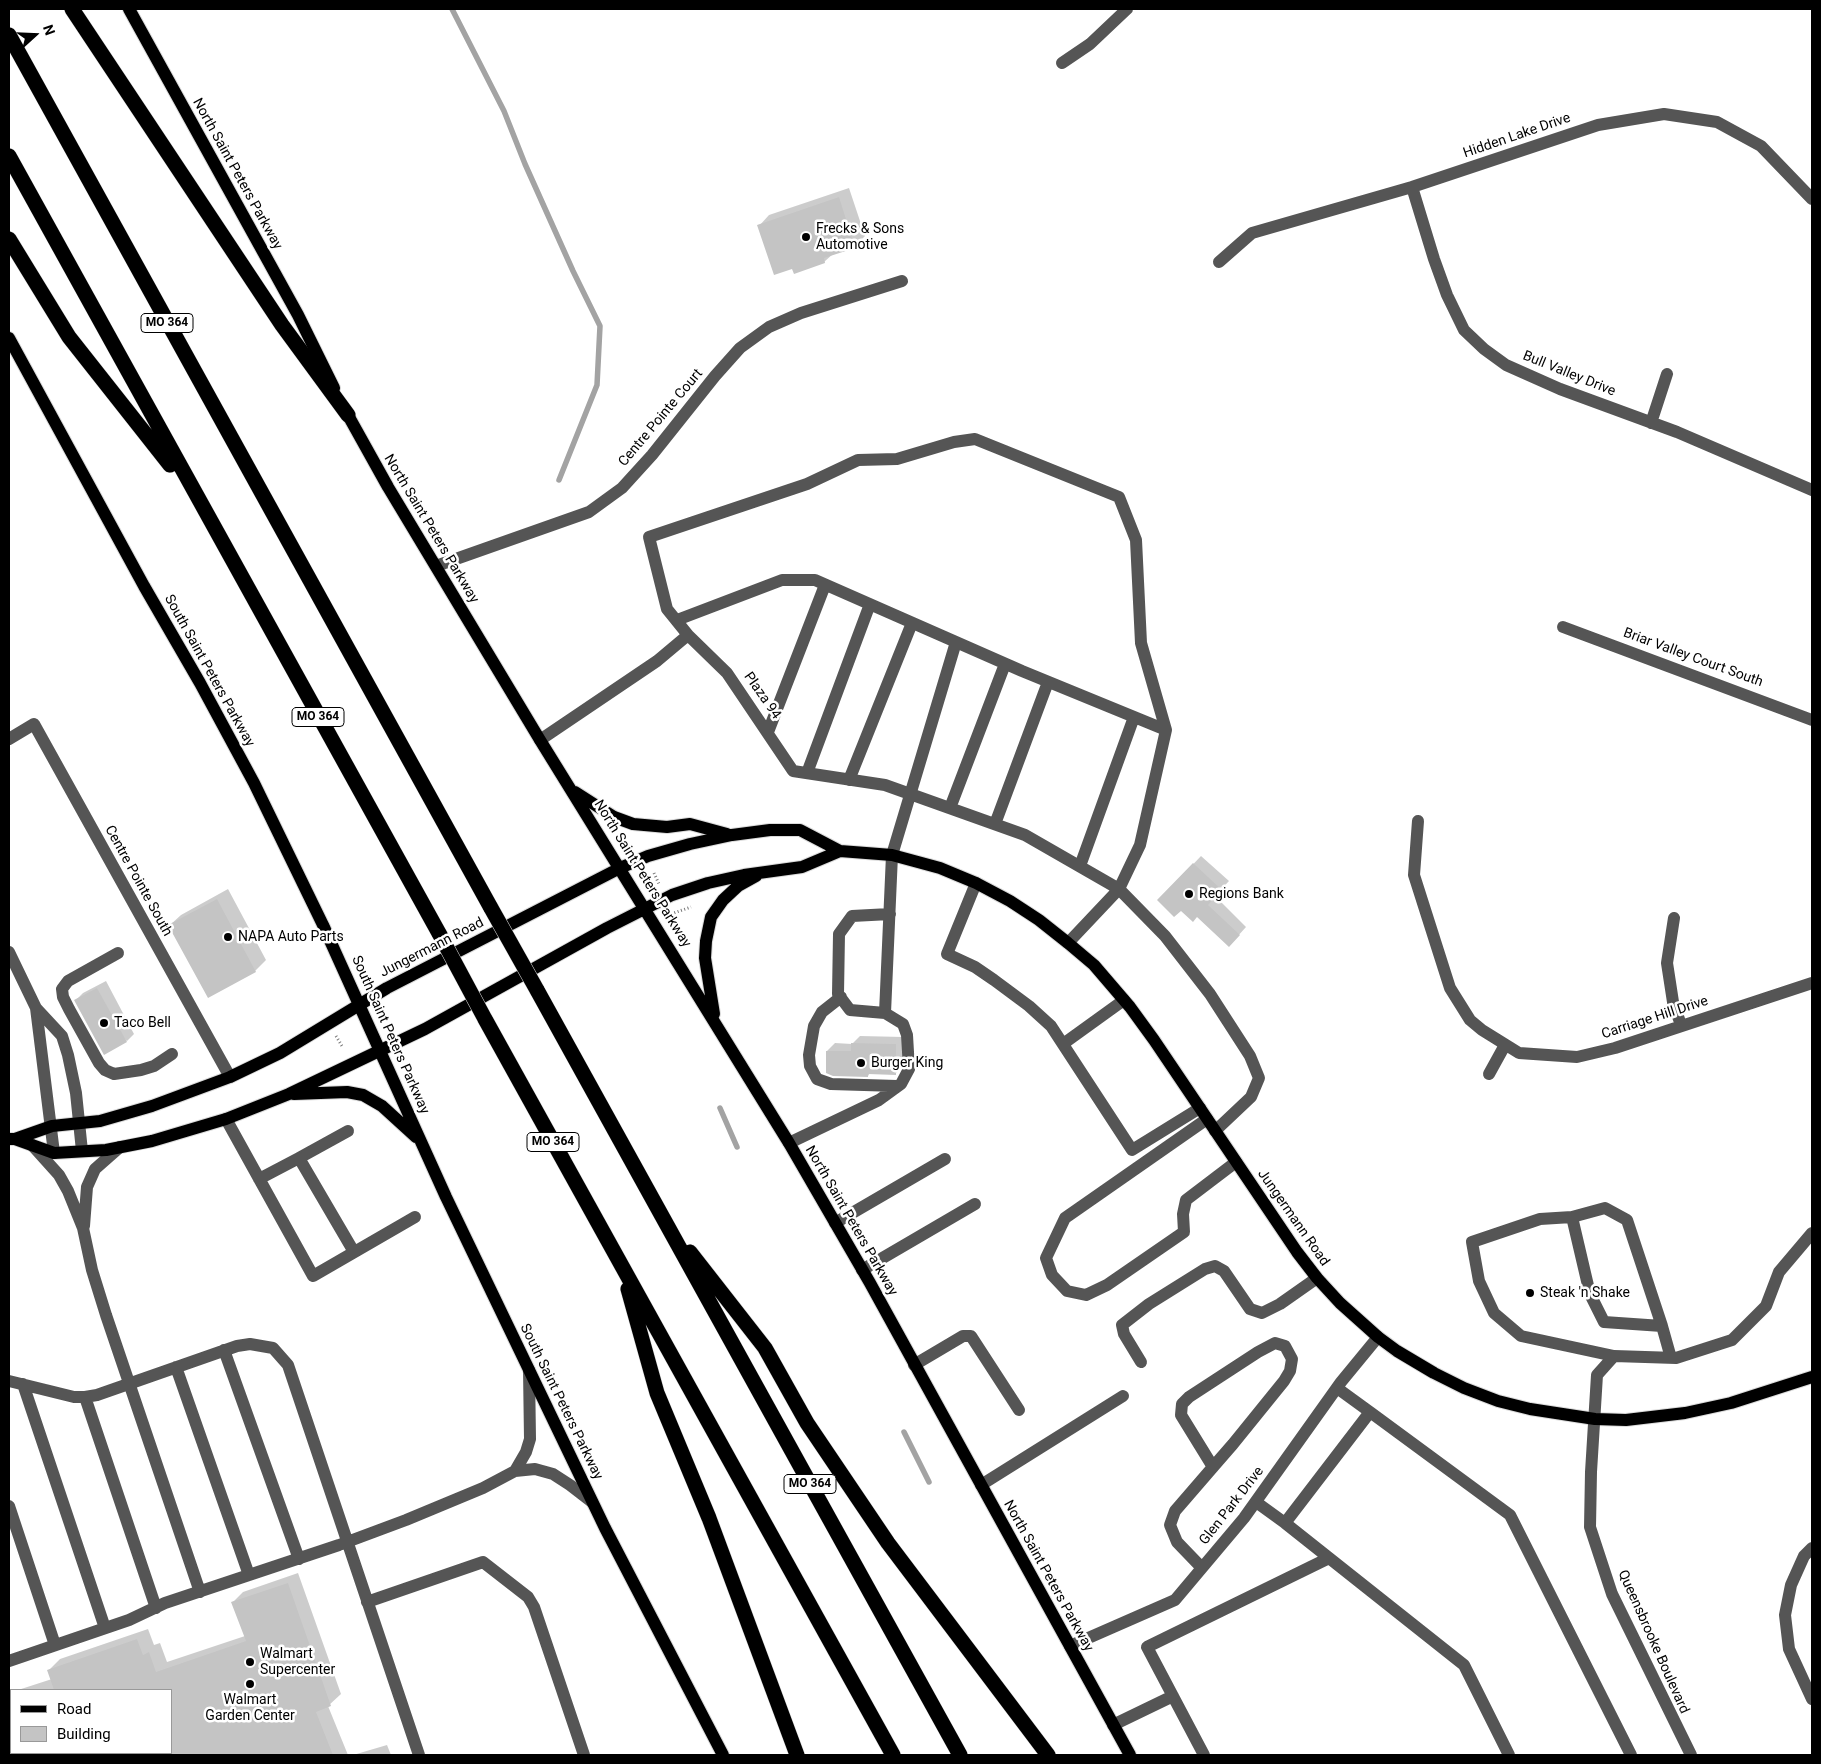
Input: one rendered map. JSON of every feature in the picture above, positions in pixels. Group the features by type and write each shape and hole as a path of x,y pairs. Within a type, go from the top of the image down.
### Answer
{"highway":[{"path":"72,9 282,325 348,415"},
{"name":"MO 364","path":"9,35 960,1755"},
{"name":"MO 364","path":"9,156 892,1755"},
{"path":"9,238 69,337 197,499"},
{"path":"660,1213 765,1348 807,1423 888,1543 1048,1755"},
{"path":"620,1264 657,1393 709,1518 797,1755"}],"main road":[{"name":"North Saint Peters Parkway","path":"129,9 293,306 348,415 388,487 540,740 789,1143 862,1270 1130,1755"},
{"name":"South Saint Peters Parkway","path":"9,338 254,783 324,925 422,1144 592,1502 723,1755"},
{"path":"571,789 614,817 633,824 667,827 690,824 732,835"},
{"name":"Jungermann Road","path":"12,1139 52,1126 100,1121 152,1106 230,1076 280,1053 387,988 620,868 648,856 732,835 770,830 800,830 840,850 892,855 940,868 976,883 1010,901 1039,920 1068,943 1094,966 1124,1000 1154,1040 1297,1252 1317,1278 1340,1303 1378,1337 1426,1368 1464,1388 1498,1401 1530,1409 1595,1419 1626,1420 1685,1413 1731,1403 1812,1377"},
{"name":"Jungermann Road","path":"12,1139 54,1153 82,1151 152,1141 226,1119 289,1094 425,1029 598,933 672,895 708,883 765,871 802,867 840,850"},
{"path":"715,1021 705,958 706,941 712,918 723,900 738,886 765,871"},
{"path":"289,1094 347,1092 363,1095 382,1106 422,1144"}],"street":[{"path":"1062,63 1090,44 1127,9"},
{"name":"Hidden Lake Drive","path":"1220,262 1252,233 1412,187 1598,124 1664,114 1717,122 1761,146 1812,199"},
{"name":"Bull Valley Drive","path":"1412,187 1447,295 1464,330 1484,349 1506,365 1560,388 1677,432 1812,490"},
{"name":"Centre Pointe Court","path":"436,566 589,512 622,488 652,456 715,376 740,348 769,327 801,312 902,281"},
{"path":"1651,423 1667,374"},
{"name":"Plaza 94","path":"1166,730 1141,643 1136,540 1119,498 975,440 954,442 897,458 858,460 807,484 649,537 667,609 688,635 728,673 794,771 885,785 1025,834 1119,889 1165,936 1210,994 1250,1056 1259,1078 1251,1097 1215,1131"},
{"path":"676,620 782,580 815,580 1048,682 1166,730 1140,845 1119,889 1068,943"},
{"path":"768,732 825,585"},
{"path":"807,773 870,604"},
{"path":"849,780 912,623"},
{"name":"Briar Valley Court South","path":"1563,626 1812,720"},
{"path":"540,740 657,661 688,635"},
{"path":"885,1013 892,855 956,642"},
{"path":"950,808 1006,664"},
{"path":"995,824 1048,682"},
{"path":"1080,866 1134,717"},
{"name":"Centre Pointe South","path":"9,739 34,724 230,1076"},
{"name":"Carriage Hill Drive","path":"1418,821 1414,875 1450,988 1470,1020 1482,1030 1519,1053 1577,1057 1615,1048 1812,983"},
{"path":"976,883 947,954 974,967 1010,992 1050,1026 1132,1150 1200,1108"},
{"path":"789,1143 879,1100 901,1084 909,1069 907,1035 903,1024 885,1013 850,1010 838,994 839,934 852,916 890,914"},
{"path":"1674,918 1667,963 1673,1002 1681,1025"},
{"path":"9,952 36,1008 62,1036 76,1093 82,1151"},
{"path":"118,953 68,981 62,989 63,997 69,1009 99,1063 105,1070 114,1074 154,1066 172,1054"},
{"path":"841,997 822,1012 814,1026 809,1055 810,1066 817,1079 830,1084 897,1086"},
{"path":"1063,1044 1124,1000"},
{"path":"36,1008 54,1153"},
{"path":"1489,1074 1505,1045"},
{"path":"226,1119 313,1276 416,1218"},
{"path":"1207,1119 1065,1218 1046,1258 1052,1275 1067,1291 1086,1295 1107,1285 1184,1232 1183,1214 1186,1200 1236,1162"},
{"path":"259,1179 348,1131"},
{"path":"32,1145 59,1175 68,1191 83,1228 95,1279 200,1592"},
{"path":"83,1228 87,1187 95,1169 120,1147"},
{"path":"298,1158 354,1252"},
{"path":"835,1223 945,1159"},
{"path":"862,1270 975,1204"},
{"path":"1671,1358 1627,1220 1605,1208 1572,1217 1540,1219 1472,1242 1479,1281 1494,1313 1521,1336 1614,1356 1671,1358 1676,1358 1732,1340 1766,1306 1779,1272 1812,1233"},
{"path":"1572,1217 1590,1294 1604,1322 1662,1326"},
{"path":"1141,1362 1124,1334 1122,1325 1149,1304 1205,1269 1215,1266 1224,1271 1250,1309 1262,1313 1280,1304 1317,1278"},
{"path":"914,1365 963,1336 970,1336 1019,1410"},
{"name":"Glen Park Drive","path":"1070,1646 1175,1600 1244,1518 1337,1388 1378,1337"},
{"path":"1202,1568 1177,1542 1170,1525 1175,1511 1213,1467 1287,1376 1292,1359 1285,1346 1275,1343 1258,1352 1189,1397 1182,1404 1181,1415 1213,1467"},
{"path":"9,1381 74,1397 85,1397 129,1384 224,1350 250,1344 273,1348 288,1365 419,1755"},
{"path":"224,1350 299,1558"},
{"name":"Queensbrooke Boulevard","path":"1614,1356 1597,1375 1591,1472 1590,1527 1612,1594 1690,1755"},
{"path":"176,1367 250,1575"},
{"path":"515,1471 526,1452 530,1439 529,1370"},
{"path":"23,1384 105,1628"},
{"path":"1337,1388 1510,1516 1632,1755"},
{"path":"981,1485 1123,1396"},
{"path":"85,1397 156,1608"},
{"path":"1285,1523 1370,1412"},
{"path":"9,1660 129,1620 200,1592 347,1542 451,1502 515,1471 535,1469 553,1474 592,1502"},
{"path":"1256,1502 1464,1665 1509,1755"},
{"path":"9,1506 55,1645"},
{"path":"1812,1548 1804,1556 1790,1585 1785,1615 1789,1649 1812,1699"},
{"path":"1204,1755 1147,1647 1329,1558"},
{"path":"367,1602 483,1562 528,1597 534,1607 584,1755"},
{"path":"1113,1725 1173,1696"}],"path":[{"path":"654,873 661,887"},
{"path":"668,915 691,907"},
{"path":"334,1032 342,1046"}],"building":[{"name":"Frecks & Sons Automotive","path":"839,197 855,248 824,258 825,263 794,274 792,269 774,275 757,225"},
{"path":"1193,863 1222,890 1208,905 1240,935 1229,947 1197,917 1193,922 1181,911 1174,917 1157,900"},
{"path":"217,899 256,972 208,998 168,925"},
{"path":"97,988 127,1042 104,1055 74,1000"},
{"name":"Burger King","path":"851,1043 896,1044 896,1075 868,1074 868,1077 833,1076 826,1073 826,1051 851,1051"},
{"name":"Walmart Supercenter","path":"288,1583 331,1706 316,1712 333,1755 171,1755 172,1689 54,1689 47,1670 137,1639 143,1655 149,1652 156,1672 246,1641 231,1602"}],"waterway":[{"path":"452,9 504,111 525,164 600,326 597,385 559,480"},
{"path":"720,1108 737,1147"},
{"path":"904,1432 929,1482"}],"place":[{"name":"Frecks & Sons Automotive","path":"806,237"},
{"name":"Regions Bank","path":"1189,894"},
{"name":"NAPA Auto Parts","path":"228,937"},
{"name":"Taco Bell","path":"104,1023"},
{"name":"Burger King","path":"861,1063"},
{"name":"Steak 'n Shake","path":"1530,1293"},
{"name":"Walmart Supercenter","path":"250,1662"},
{"name":"Walmart Garden Center","path":"250,1684"}]}
